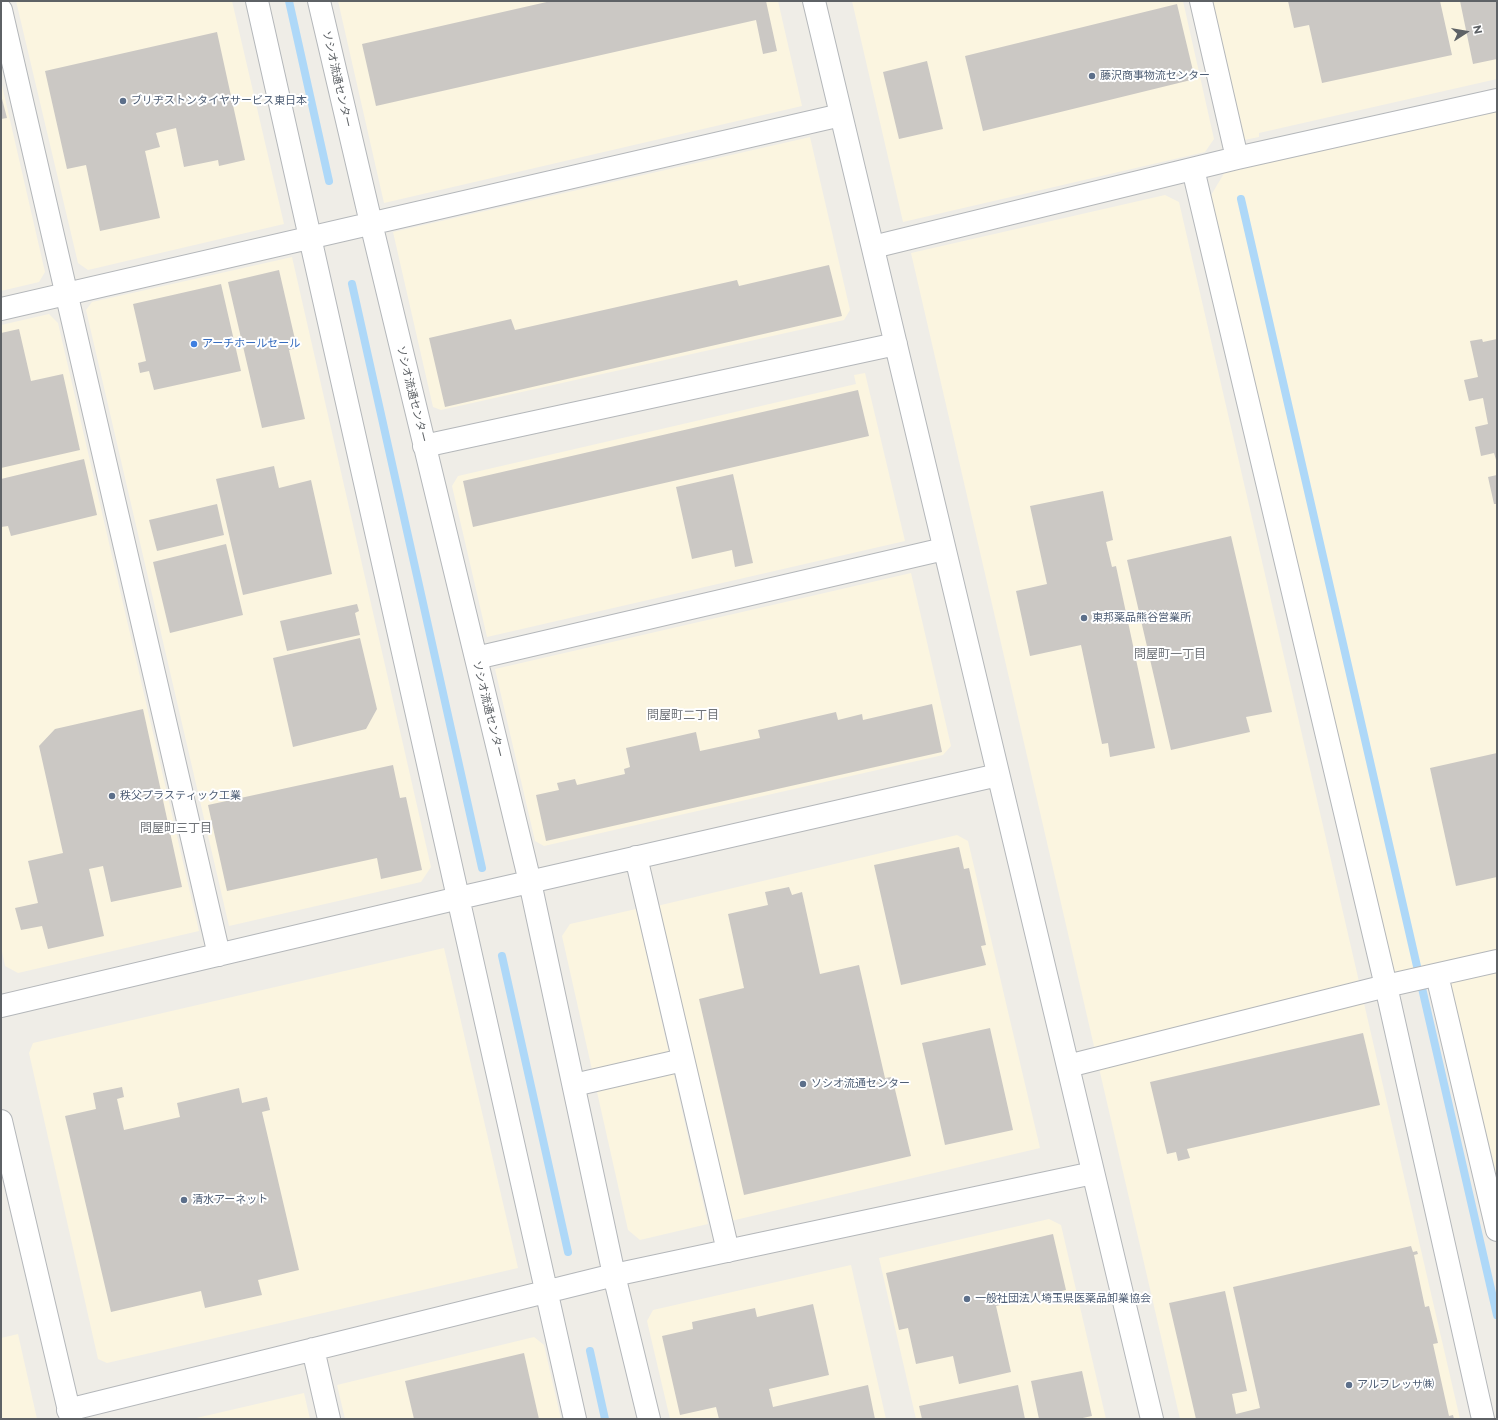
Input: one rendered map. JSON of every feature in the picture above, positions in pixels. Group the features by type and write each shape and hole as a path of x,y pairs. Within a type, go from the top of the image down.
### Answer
{"street":[{"path":"258,1 575,1419"},
{"name":"ソシオ流通センター","path":"318,1 530,882 614,1275 648,1419"},
{"path":"814,1 1152,1419"},
{"path":"1201,1 1237,158"},
{"path":"1,10 219,955"},
{"path":"873,247 1237,158 1497,100"},
{"path":"1,309 841,115"},
{"path":"1193,169 1386,986 1483,1419"},
{"path":"424,446 896,344"},
{"path":"476,658 944,549"},
{"path":"1,1006 459,898 998,775"},
{"path":"636,857 728,1251"},
{"path":"1068,1066 1386,986 1497,961"},
{"path":"1437,975 1497,1230"},
{"path":"574,1086 683,1060"},
{"path":"1,1121 70,1414 313,1349 546,1291 614,1275 1093,1173"},
{"path":"313,1349 329,1419"}],"shaded area":[{"path":"16,1 232,1 284,224 88,270 78,263"},
{"path":"338,1 778,1 802,106 384,203"},
{"path":"852,1 1183,1 1214,139 1205,152 903,222"},
{"path":"1212,1 1497,1 1497,79 1259,133 1259,137 1244,140"},
{"path":"1,81 45,272 39,282 1,291"},
{"path":"1497,111 1497,1203 1443,970 1392,981 1210,197 1226,170"},
{"path":"810,137 850,310 844,320 441,410 433,407 393,232"},
{"path":"1165,195 1179,202 1460,1419 1180,1419 911,253"},
{"path":"292,257 431,867 421,882 229,926 86,310 92,302"},
{"path":"49,314 58,323 199,931 18,973 5,966 1,947 1,325"},
{"path":"865,373 905,541 487,637 452,486 458,476 856,384 854,375"},
{"path":"911,573 951,746 943,755 544,846 535,841 495,669"},
{"path":"957,835 968,841 1040,1148 731,1221 657,906"},
{"path":"636,909 708,1224 640,1240 628,1230 562,936 570,924"},
{"path":"444,948 518,1268 107,1363 98,1359 29,1053 33,1043"},
{"path":"1049,1219 1061,1225 1106,1419 916,1419 879,1258"},
{"path":"851,1265 886,1419 670,1419 647,1321 653,1310"},
{"path":"18,1334 37,1419 1,1419 1,1338"},
{"path":"534,1337 544,1345 561,1419 345,1419 337,1385"},
{"path":"304,1393 310,1419 192,1419"}],"building":[{"path":"551,1 766,1 777,51 763,54 756,20 376,106 362,44"},
{"path":"1288,1 1440,1 1452,55 1322,83 1309,25 1294,28"},
{"path":"1460,1 1497,1 1497,59 1473,64"},
{"path":"1177,4 1195,79 983,131 965,56"},
{"path":"217,32 245,160 219,166 218,160 184,167 176,128 156,133 160,147 145,151 160,218 100,231 86,165 67,169 45,71"},
{"path":"927,61 943,129 899,139 883,72"},
{"path":"1,95 7,118 1,119"},
{"path":"829,265 842,316 445,407 429,338 511,319 515,330 737,280 739,286"},
{"path":"279,270 297,348 289,350 305,419 262,428 228,282"},
{"path":"221,284 241,371 154,390 149,371 140,373 138,363 146,361 133,304"},
{"path":"19,329 31,381 63,374 80,450 1,468 1,333"},
{"path":"1482,339 1483,342 1497,339 1497,463 1494,453 1481,456 1475,427 1488,424 1483,398 1469,401 1464,380 1478,377 1470,341"},
{"path":"858,390 869,436 473,527 463,481"},
{"path":"84,459 97,515 11,536 8,526 1,527 1,479"},
{"path":"274,466 279,488 311,480 332,574 243,595 216,479"},
{"path":"733,474 753,563 735,567 732,550 692,559 676,487"},
{"path":"1497,475 1497,504 1494,504 1488,477"},
{"path":"1103,491 1113,540 1106,542 1112,567 1116,566 1155,748 1110,757 1108,743 1102,744 1081,645 1030,656 1016,591 1047,584 1030,506"},
{"path":"217,504 224,535 157,551 149,520"},
{"path":"1231,536 1272,712 1246,717 1250,732 1171,750 1127,560"},
{"path":"226,544 243,615 170,633 153,562"},
{"path":"357,604 359,611 355,613 360,635 287,651 280,621"},
{"path":"360,638 377,709 366,729 293,747 273,658"},
{"path":"932,704 942,752 546,841 536,795 559,790 557,783 575,779 577,785 625,774 624,769 630,767 626,748 696,732 700,751 760,738 758,730 836,712 838,720 862,714 863,720"},
{"path":"143,709 182,887 111,902 103,866 89,869 104,936 48,949 42,926 21,930 15,908 38,903 28,861 63,853 39,746 55,729"},
{"path":"1497,753 1497,877 1456,886 1430,768"},
{"path":"393,765 400,798 406,797 422,870 381,879 377,858 227,891 208,805"},
{"path":"959,847 964,869 969,868 986,945 981,946 986,965 901,985 874,865"},
{"path":"789,887 792,895 802,892 820,974 859,965 885,1078 892,1077 911,1156 744,1195 699,999 744,988 728,914 768,905 765,892"},
{"path":"990,1028 1013,1130 945,1145 922,1043"},
{"path":"1363,1033 1380,1105 1187,1149 1190,1158 1178,1161 1176,1152 1167,1154 1150,1082"},
{"name":"清水アーネット","path":"122,1087 124,1097 117,1099 124,1130 180,1117 177,1103 239,1088 242,1103 267,1097 270,1110 262,1112 299,1270 258,1280 262,1295 205,1308 201,1291 111,1312 65,1116 96,1109 93,1093"},
{"path":"1053,1234 1066,1290 996,1306 1011,1372 959,1384 953,1356 916,1364 908,1328 899,1330 886,1273"},
{"path":"1411,1246 1413,1252 1417,1251 1418,1254 1414,1255 1425,1307 1429,1306 1438,1343 1433,1344 1449,1416 1453,1415 1454,1419 1196,1419 1169,1303 1225,1291 1247,1391 1232,1394 1236,1414 1260,1408 1233,1287"},
{"path":"813,1304 829,1375 769,1389 773,1407 868,1385 875,1419 719,1419 716,1407 680,1415 662,1336 693,1329 692,1322 755,1308 757,1317"},
{"path":"524,1353 539,1419 414,1419 405,1381"},
{"path":"1082,1371 1092,1416 1078,1419 1039,1419 1031,1381"},
{"path":"1018,1385 1025,1419 922,1419 919,1406"}],"waterway":[{"path":"289,1 329,181"},
{"path":"1241,199 1497,1315"},
{"path":"352,284 482,868"},
{"path":"502,956 568,1252"},
{"path":"590,1351 605,1419"}],"place":[{"name":"藤沢商事物流センター","path":"1092,76"},
{"name":"ブリヂストンタイヤサービス東日本","path":"123,101"},
{"name":"アーチホールセール","path":"194,344"},
{"name":"東邦薬品熊谷営業所","path":"1084,618"},
{"name":"秩父プラスティック工業","path":"112,796"},
{"name":"ソシオ流通センター","path":"803,1084"},
{"name":"清水アーネット","path":"184,1200"},
{"name":"一般社団法人埼玉県医薬品卸業協会","path":"967,1299"},
{"name":"アルフレッサ㈱","path":"1349,1385"}],"district":[{"name":"問屋町一丁目","path":"1170,654"},
{"name":"問屋町二丁目","path":"683,715"},
{"name":"問屋町三丁目","path":"176,828"}]}
